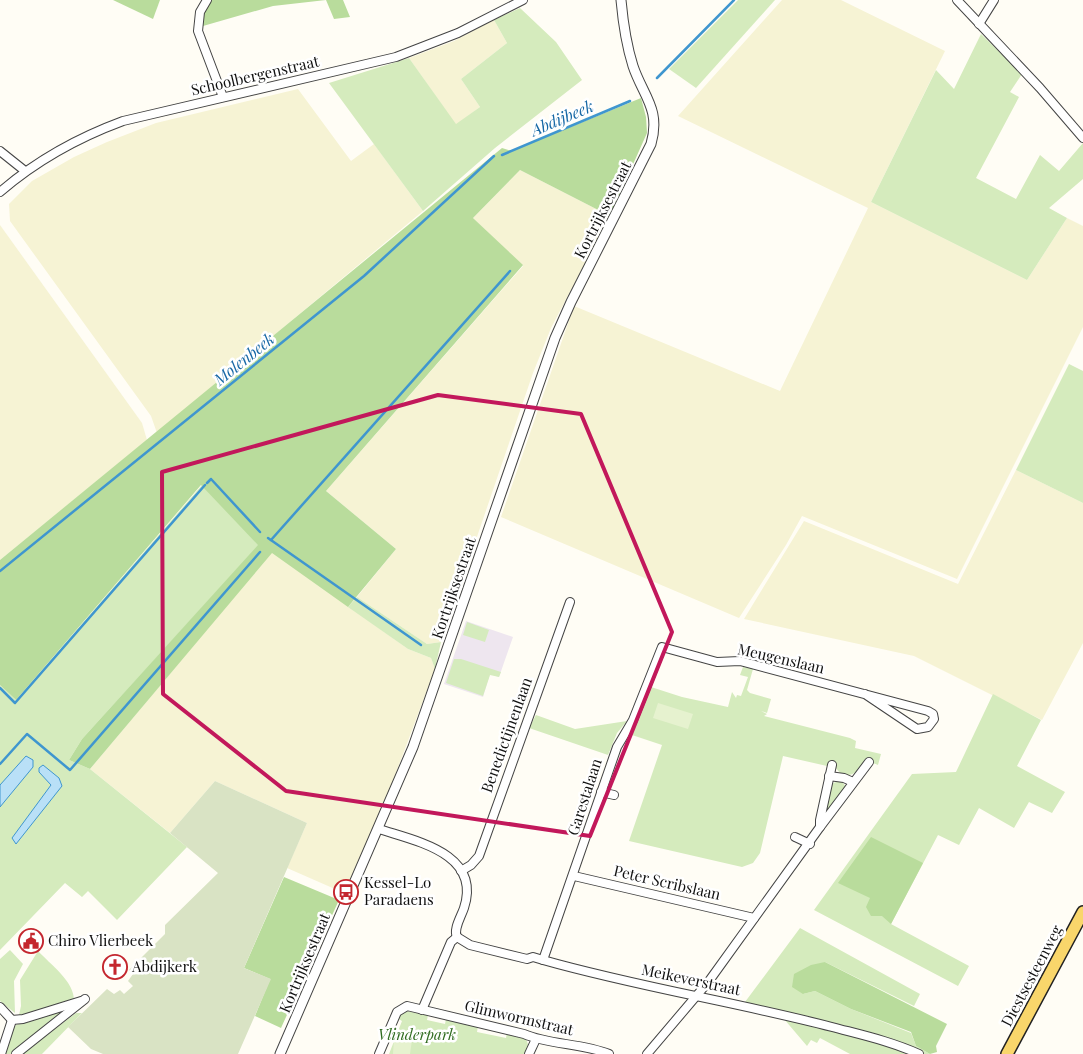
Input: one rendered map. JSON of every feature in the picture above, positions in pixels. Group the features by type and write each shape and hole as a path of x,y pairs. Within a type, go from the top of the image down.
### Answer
{"main road":[{"name":"Diestsesteenweg","path":"1007,1054 1083,912"}],"street":[{"path":"206,0 200,12 198,31 223,97"},
{"name":"Schoolbergenstraat","path":"0,192 26,171 58,150 101,129 148,114 396,56 458,33 523,0"},
{"name":"Kortrijksestraat","path":"280,1054 413,747 555,338 571,302 642,165 654,132 654,116 650,101 634,69 628,48 621,0"},
{"path":"957,0 1040,88 1083,138"},
{"path":"979,24 994,0"},
{"path":"0,151 26,171"},
{"name":"Benedictijnenlaan","path":"461,871 471,866 479,856 570,602"},
{"name":"Meugenslaan","path":"662,647 717,662 740,661 865,694 933,714 934,719 930,726 917,729 865,694"},
{"name":"Garestalaan","path":"543,960 574,876 616,747 633,720 662,647"},
{"path":"905,720 913,707"},
{"path":"648,1054 698,995 868,762"},
{"path":"820,827 832,765"},
{"path":"830,776 844,778 853,782"},
{"path":"601,792 614,795"},
{"path":"379,829 442,851 461,871 466,896 455,931 457,937 451,942 422,1010"},
{"path":"795,837 810,844"},
{"name":"Peter Scribslaan","path":"574,876 754,918"},
{"name":"Meikeverstraat","path":"457,937 470,945 527,959 533,957 656,988 698,995 882,1039 919,1054"},
{"path":"12,1020 23,1019 85,999 16,1054"},
{"name":"Glimwormstraat","path":"379,1054 397,1012 407,1006 524,1034 536,1039 556,1041 608,1054"},
{"path":"0,1007 12,1020"},
{"path":"1,1054 12,1020"},
{"path":"529,1054 536,1039"}],"highlighted area":[{"path":"438,395 581,414 672,632 590,836 286,791 163,694 162,472"}],"shaded area":[{"path":"782,0 841,0 945,51 871,202 1027,280 1067,218 1083,226 1083,327 957,579 802,516 786,545 739,618 501,517 574,306 780,391 868,208 678,116"},
{"path":"494,20 507,43 461,79 480,107 456,125 409,58 454,41"},
{"path":"298,89 351,161 374,144 423,211 157,433 151,416 10,221 9,204 32,181 74,157 107,142 156,123"},
{"path":"520,170 610,216 551,328 533,373 441,642 427,644 357,597 396,549 326,491 523,266 473,218"},
{"path":"0,225 142,423 147,440 0,560"},
{"path":"1016,470 1083,503 1083,643 1042,720 914,656 744,619 804,521 958,584"},
{"path":"272,552 408,649 431,658 435,669 388,794 344,893 287,868 307,823 215,781 170,833 90,769"},
{"path":"466,621 513,637 499,677 490,674 483,697 444,684"}],"green space":[{"path":"113,0 160,0 153,19"},
{"path":"204,0 326,0 273,6 203,26"},
{"path":"326,0 343,0 350,17 334,19"},
{"path":"738,0 775,0 696,88 669,69"},
{"path":"520,8 556,42 582,80 495,148 423,211 329,83 409,58 456,124 480,107 461,79 507,43 494,20"},
{"path":"981,34 1022,74 1010,92 1019,97 976,178 1016,199 1040,155 1059,171 1083,143 1083,179 1049,208 1067,218 1027,280 871,202 936,70 954,89"},
{"path":"641,98 646,117 647,133 610,216 520,170 473,218 523,265 326,491 396,549 348,607 272,553 90,769 69,760 82,739 258,545 201,485 16,700 0,685 0,560 502,148 512,151"},
{"path":"1069,364 1083,371 1083,503 1016,470"},
{"path":"202,485 259,545 82,739 69,760 90,769 187,847 117,920 88,891 82,897 65,883 0,950 0,685 16,700"},
{"path":"357,597 427,644 441,642 435,669 431,658 408,649 348,607"},
{"path":"467,622 489,630 485,642 463,635"},
{"path":"454,659 461,659 501,672 499,677 490,675 483,696 446,683"},
{"path":"743,667 753,669 747,690 750,693 771,699 767,713 761,711 767,714 764,716 850,738 856,741 855,748 881,754 878,765 866,760 853,774 842,775 833,765 828,764 827,766 783,756 760,853 753,863 742,867 629,841 662,745 632,735 651,687 682,697 728,707 732,692 736,698 737,695 741,696 748,677 740,675"},
{"path":"993,694 1041,720 1017,766 1065,792 1052,813 1029,802 1014,828 979,808 959,845 938,835 891,924 969,966 958,986 814,910 912,774 956,772"},
{"path":"658,703 693,714 688,729 653,718"},
{"path":"536,715 575,729 627,721 617,733 608,755 529,728"},
{"path":"841,780 846,787 825,817 823,815 831,784"},
{"path":"215,781 307,823 244,968 271,979 238,1054 103,1054 91,1049 68,1027 107,989 114,994 120,990 124,994 133,986 128,981 133,974 129,970 165,934 165,925 218,873 170,833"},
{"path":"871,837 923,863 891,924 882,916 871,916 866,907 870,898 838,883"},
{"path":"284,877 339,900 281,1028 255,1016 270,979 244,968"},
{"path":"800,928 920,994 914,1006 825,962 803,994 815,991 851,1009 911,1033 916,1046 930,1054 850,1054 820,1038 817,1043 811,1040 807,1046 784,1019 745,1002"},
{"path":"10,950 23,964 14,981 15,1013 0,1001 0,959"},
{"path":"38,951 66,980 73,994 74,1001 35,1013 19,1015 21,1006 20,980"},
{"path":"825,962 947,1024 936,1046 937,1052 930,1054 916,1046 911,1032 851,1009 815,991 803,994 792,987 794,974 811,965"},
{"path":"74,1006 14,1054 5,1054 16,1025"},
{"name":"Vlinderpark","path":"406,1011 428,1015 427,1020 445,1024 446,1019 478,1026 477,1032 506,1038 507,1032 526,1039 529,1047 526,1054 389,1054 402,1021 397,1018"},
{"path":"76,1013 82,1013 42,1054 22,1054"},
{"path":"394,1039 412,1040 410,1054 393,1054"}],"water":[{"path":"26,756 33,760 33,767 0,807 0,785"},
{"path":"43,765 59,778 62,786 16,844 12,838 51,785 39,772 39,768"}],"waterway":[{"name":"Abdijbeek","path":"657,78 734,0"},
{"name":"Abdijbeek","path":"502,155 630,101"},
{"name":"Molenbeek","path":"0,571 364,276 494,156"},
{"path":"271,540 510,271"},
{"path":"207,483 211,479 260,532"},
{"path":"0,688 15,703 205,485"},
{"path":"268,538 421,645"},
{"path":"0,764 27,734 70,770 260,552"}],"place":[{"name":"Kessel-Lo Paradaens","path":"346,892"},
{"name":"Chiro Vlierbeek","path":"31,941"},
{"name":"Abdijkerk","path":"115,967"}]}
